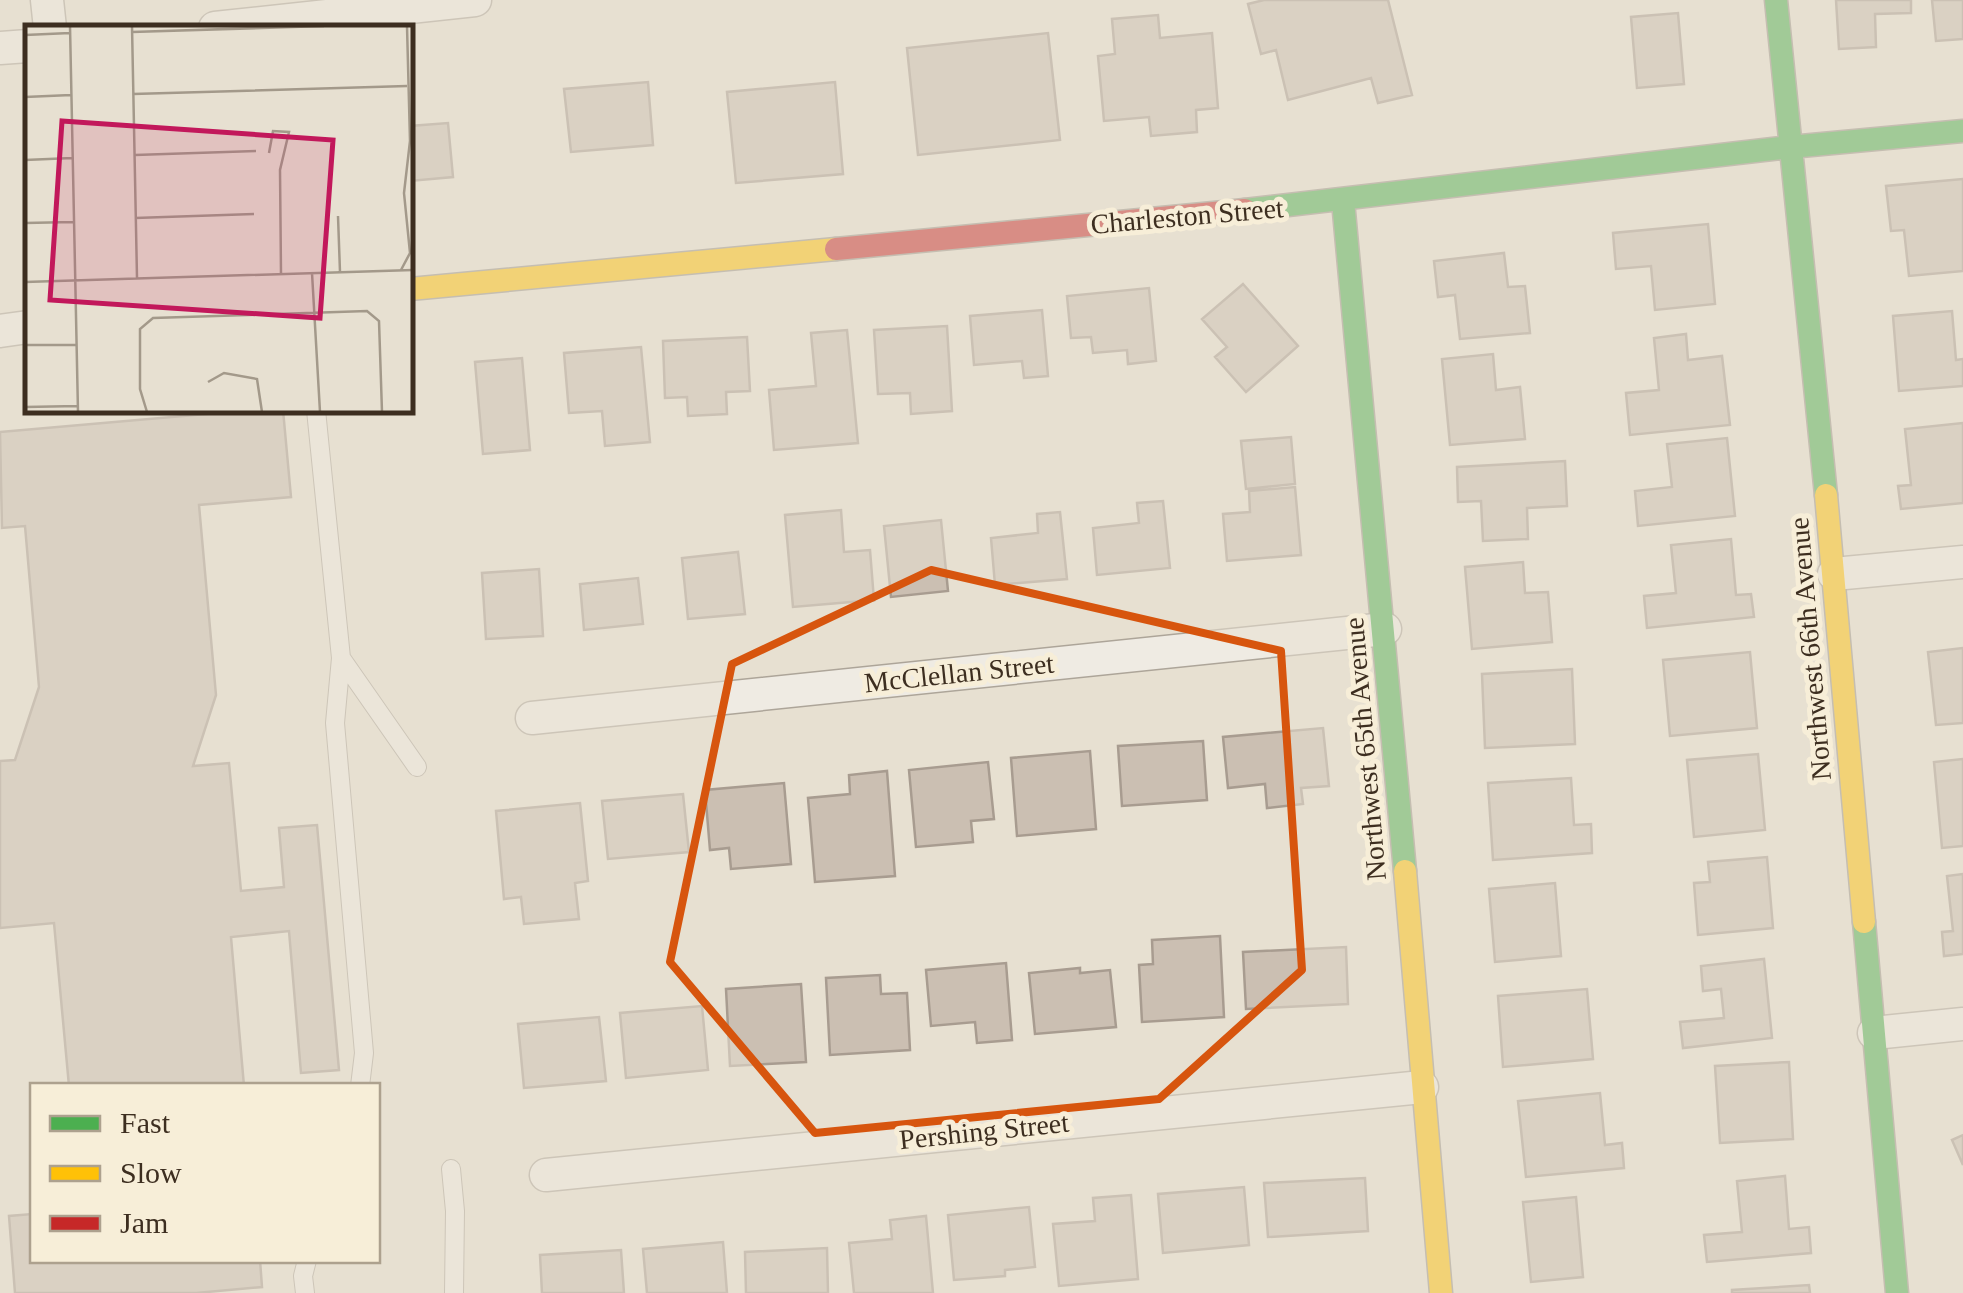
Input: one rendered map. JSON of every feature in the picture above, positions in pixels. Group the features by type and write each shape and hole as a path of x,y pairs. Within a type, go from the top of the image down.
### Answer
{"street":[{"path":"47,0 50,25"},
{"path":"243,25 474,0"},
{"name":"Northwest 66th Avenue","path":"1776,0 1834,574 1897,1293"},
{"path":"0,48 25,46"},
{"name":"Charleston Street","path":"412,289 1343,201 1790,148 1963,132"},
{"name":"Northwest 65th Avenue","path":"1343,201 1386,629 1441,1293"},
{"path":"0,330 25,327"},
{"path":"1834,574 1963,562"},
{"name":"McClellan Street","path":"532,718 1386,629"},
{"path":"1874,1033 1963,1024"},
{"name":"Pershing Street","path":"546,1175 1422,1087"}],"lane":[{"path":"316,412 342,658 335,723 364,1052 360,1083"},
{"path":"342,658 417,767"},
{"path":"451,1168 456,1211 454,1293"},
{"path":"305,1293 303,1276 307,1263"}],"highlighted area":[{"path":"931,570 1281,651 1302,970 1159,1099 815,1133 670,962 732,664"}],"building":[{"path":"1264,0 1388,0 1412,95 1378,103 1371,78 1288,100 1276,50 1261,54 1248,4"},
{"path":"1836,0 1911,0 1911,13 1875,14 1876,47 1839,49"},
{"path":"1932,0 1963,0 1963,39 1936,41"},
{"path":"1678,13 1684,84 1637,88 1631,17"},
{"path":"1158,15 1160,38 1212,33 1218,108 1196,110 1197,132 1151,136 1149,117 1104,121 1098,56 1115,54 1112,19"},
{"path":"1048,33 1060,140 918,155 907,48"},
{"path":"648,82 653,145 571,152 564,89"},
{"path":"835,82 843,174 736,183 727,92"},
{"path":"448,123 453,177 412,181 412,126"},
{"path":"1963,179 1963,271 1909,276 1904,230 1891,231 1886,186"},
{"path":"1708,224 1715,304 1655,310 1651,266 1616,269 1613,233"},
{"path":"1504,253 1508,287 1525,286 1530,333 1460,339 1455,295 1438,297 1434,261"},
{"path":"1243,284 1298,346 1246,392 1215,357 1227,347 1202,319"},
{"path":"1149,288 1156,361 1128,364 1127,350 1093,353 1091,337 1071,338 1067,296"},
{"path":"1042,310 1048,376 1024,378 1022,361 974,365 970,316"},
{"path":"1952,311 1956,360 1963,359 1963,386 1899,391 1893,316"},
{"path":"947,326 952,411 911,414 910,393 878,394 874,330"},
{"path":"847,330 858,443 774,450 769,390 816,386 811,333"},
{"path":"1686,334 1688,360 1722,356 1730,425 1630,435 1626,393 1659,390 1654,338"},
{"path":"747,337 750,391 726,392 727,414 688,416 687,397 665,398 663,341"},
{"path":"641,347 650,442 605,446 602,411 569,413 564,353"},
{"path":"1493,354 1496,390 1520,387 1525,439 1450,445 1442,359"},
{"path":"522,358 530,450 483,454 475,362"},
{"path":"229,412 283,412 291,497 199,505 216,695 193,766 229,763 241,891 284,887 279,828 317,825 339,1070 301,1073 289,931 231,937 244,1083 69,1083 54,923 0,928 0,761 15,760 39,687 25,526 2,528 0,432"},
{"path":"1963,423 1963,503 1901,509 1898,486 1911,485 1905,429"},
{"path":"1291,437 1295,484 1246,489 1241,441"},
{"path":"1727,438 1735,516 1638,526 1635,491 1672,487 1667,444"},
{"path":"1565,461 1567,506 1527,508 1528,539 1483,541 1481,501 1458,502 1457,467"},
{"path":"1295,487 1301,555 1227,561 1223,514 1250,512 1249,491"},
{"path":"1163,501 1170,568 1097,575 1093,528 1139,523 1137,503"},
{"path":"841,510 844,552 870,550 874,600 793,607 785,515"},
{"path":"1060,512 1067,579 995,585 991,538 1038,533 1037,514"},
{"path":"941,520 948,591 891,597 884,526"},
{"path":"1731,539 1736,595 1751,594 1754,617 1647,628 1644,596 1676,593 1671,545"},
{"path":"738,552 745,614 688,619 682,558"},
{"path":"1523,562 1525,593 1548,592 1552,642 1472,649 1465,567"},
{"path":"539,569 543,636 486,639 482,573"},
{"path":"638,578 643,624 584,630 580,584"},
{"path":"1963,648 1963,723 1936,725 1928,652"},
{"path":"1750,652 1757,728 1670,736 1663,660"},
{"path":"1572,669 1575,744 1485,748 1482,674"},
{"path":"1323,728 1329,786 1301,788 1303,804 1267,808 1265,784 1228,788 1223,737"},
{"path":"1203,741 1207,800 1122,806 1118,746"},
{"path":"1090,751 1096,829 1017,836 1011,758"},
{"path":"1758,754 1765,830 1694,837 1687,760"},
{"path":"1963,759 1963,846 1942,848 1934,762"},
{"path":"988,762 994,819 971,821 973,842 916,847 909,770"},
{"path":"887,771 895,876 815,882 808,798 850,794 849,775"},
{"path":"1571,778 1574,825 1591,824 1592,853 1493,860 1488,783"},
{"path":"784,783 791,864 731,869 729,848 710,850 705,790"},
{"path":"683,794 689,852 608,859 602,801"},
{"path":"580,803 588,881 575,883 579,919 524,924 521,897 504,899 496,811"},
{"path":"1767,857 1773,928 1698,935 1694,883 1710,882 1708,862"},
{"path":"1963,874 1963,954 1944,956 1942,932 1953,931 1947,876"},
{"path":"1555,883 1561,956 1495,962 1489,889"},
{"path":"1220,936 1224,1017 1142,1022 1139,965 1153,964 1152,940"},
{"path":"1346,947 1348,1004 1246,1009 1243,952"},
{"path":"1764,959 1772,1038 1683,1048 1680,1022 1724,1018 1721,989 1703,991 1701,966"},
{"path":"1006,963 1012,1040 977,1043 975,1022 931,1026 926,970"},
{"path":"1080,968 1080,973 1110,970 1116,1027 1035,1034 1029,973"},
{"path":"880,975 881,994 907,993 910,1050 830,1055 826,978"},
{"path":"801,984 806,1062 730,1066 726,989"},
{"path":"1587,989 1593,1059 1503,1067 1498,996"},
{"path":"702,1006 708,1070 626,1078 620,1013"},
{"path":"599,1017 606,1081 524,1088 518,1024"},
{"path":"1789,1062 1793,1139 1720,1143 1715,1066"},
{"path":"1600,1093 1605,1145 1622,1143 1624,1168 1526,1177 1518,1101"},
{"path":"1963,1135 1963,1165 1952,1140"},
{"path":"1785,1176 1789,1229 1809,1227 1811,1253 1707,1262 1704,1235 1742,1232 1737,1181"},
{"path":"1365,1178 1368,1231 1268,1237 1264,1183"},
{"path":"1244,1187 1249,1245 1163,1253 1158,1194"},
{"path":"1131,1195 1138,1279 1059,1286 1053,1224 1095,1221 1093,1198"},
{"path":"1576,1197 1583,1277 1531,1282 1523,1202"},
{"path":"1029,1207 1035,1267 1005,1270 1005,1276 954,1280 948,1215"},
{"path":"30,1214 30,1263 260,1263 262,1287 196,1293 15,1293 9,1216"},
{"path":"926,1216 933,1293 854,1293 849,1243 892,1239 890,1220"},
{"path":"723,1242 727,1293 647,1293 643,1249"},
{"path":"827,1248 828,1293 746,1293 745,1252"},
{"path":"621,1250 624,1293 542,1293 540,1255"},
{"path":"1809,1285 1810,1293 1732,1293 1732,1290"}],"traffic: fast":[{"path":"1776,0 1826,495"},
{"path":"1245,210 1790,147 1963,131"},
{"path":"1343,201 1405,871"},
{"path":"1864,922 1897,1293"}],"traffic: slow":[{"path":"412,289 836,249"},
{"path":"1826,495 1864,922"},
{"path":"1405,871 1441,1293"}],"traffic: jam":[{"path":"836,249 1245,210"}]}
